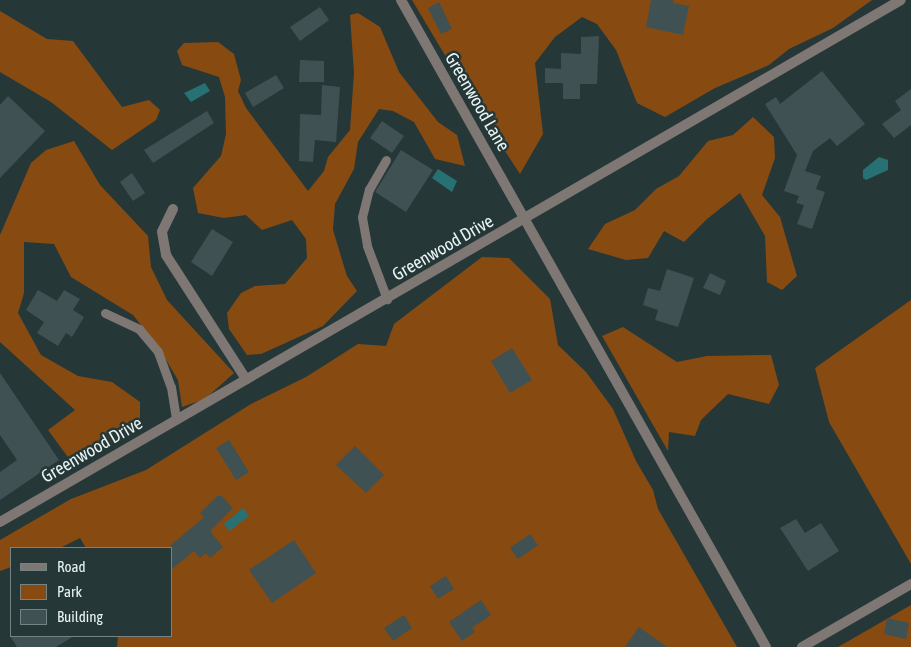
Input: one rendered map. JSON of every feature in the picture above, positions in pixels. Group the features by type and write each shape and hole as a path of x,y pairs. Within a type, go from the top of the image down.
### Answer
{"street":[{"name":"Greenwood Lane","path":"400,0 526,219 766,647"},
{"name":"Greenwood Drive","path":"0,522 526,219 901,0"},
{"path":"173,208 162,232 166,255 246,379"},
{"path":"802,647 911,584"}],"lane":[{"path":"386,160 369,190 362,217 367,246 387,298"},
{"path":"105,313 138,329 158,352 171,387 176,420"}],"green space":[{"path":"412,0 872,0 833,28 789,49 769,65 715,88 665,117 637,103 616,50 597,24 582,17 555,37 535,63 543,134 520,174 499,142 476,91 452,67"},
{"path":"0,11 47,39 73,41 122,107 149,100 160,110 156,120 112,150 51,102 0,72"},
{"path":"358,13 380,27 399,72 438,122 457,135 465,166 435,159 414,122 393,111 379,109 358,142 354,169 335,204 333,230 347,276 357,291 323,326 261,354 247,355 229,329 227,313 241,293 255,286 285,284 307,258 306,239 292,220 262,230 246,215 224,218 198,213 193,188 221,156 226,134 225,97 219,77 182,65 177,51 184,43 218,42 234,54 241,80 238,91 246,108 308,191 324,171 328,157 350,130 354,73 350,15"},
{"path":"753,117 774,137 775,158 762,195 780,217 797,276 782,290 767,282 765,236 740,193 707,219 684,242 664,231 648,258 626,260 588,249 605,224 635,210 656,189 679,176 708,141 733,135"},
{"path":"74,141 100,185 148,236 151,267 167,300 234,373 205,399 182,407 178,380 159,348 133,315 71,277 54,244 24,242 24,293 18,313 41,355 78,376 112,382 140,402 140,429 73,464 48,430 75,410 0,342 0,235 31,163 46,150"},
{"path":"482,257 509,258 550,299 558,345 586,372 613,409 636,461 653,490 658,509 737,647 117,647 118,637 172,637 172,547 85,547 80,538 62,547 10,547 10,567 0,571 0,540 71,499 146,470 251,404 306,377 358,344 386,346 394,324"},
{"path":"911,300 911,564 829,422 815,368"},
{"path":"623,327 677,362 707,356 771,355 779,385 769,404 728,394 701,420 695,436 669,432 668,451 602,336"},
{"path":"911,605 911,647 838,647"}],"water":[{"path":"205,83 210,91 191,102 184,93"},
{"path":"879,157 888,160 888,170 866,180 863,178 863,170"},
{"path":"438,169 457,181 452,192 432,178"},
{"path":"243,508 249,516 229,531 224,524"}],"building":[{"path":"651,0 674,0 673,3 689,6 683,35 646,27"},
{"path":"439,2 452,29 441,34 428,8"},
{"path":"320,7 329,20 300,41 290,27"},
{"path":"599,36 597,84 580,84 580,99 563,99 563,83 545,83 545,68 561,69 561,53 581,54 581,37"},
{"path":"300,60 324,61 324,82 299,82"},
{"path":"822,71 865,124 837,146 830,138 813,151 805,171 821,176 816,189 825,192 812,229 797,224 804,205 796,203 799,196 784,191 797,155 765,104 776,97 780,104"},
{"path":"276,75 284,88 253,107 245,93"},
{"path":"322,85 340,87 336,142 315,140 313,162 299,161 300,114 321,115"},
{"path":"911,89 911,125 894,138 882,124 901,110 895,101"},
{"path":"8,96 45,131 0,178 0,105"},
{"path":"207,111 214,123 153,163 144,150"},
{"path":"382,121 404,136 392,153 370,138"},
{"path":"401,150 433,170 406,212 375,192"},
{"path":"132,173 145,193 133,201 120,182"},
{"path":"212,229 233,242 212,276 191,262"},
{"path":"667,269 694,278 678,327 655,320 658,310 643,305 648,288 660,291"},
{"path":"710,273 726,281 720,295 703,288"},
{"path":"38,290 57,301 64,290 80,299 73,310 84,317 72,337 66,333 58,346 37,333 44,322 26,310"},
{"path":"512,348 532,380 510,393 491,361"},
{"path":"0,373 59,460 0,500 0,472 17,460 0,435"},
{"path":"229,440 249,472 236,480 216,448"},
{"path":"355,446 384,475 366,493 336,465"},
{"path":"217,496 222,496 233,508 210,531 223,547 210,558 206,553 200,558 194,551 172,569 171,545 204,517 200,513"},
{"path":"796,519 805,533 821,523 839,551 808,571 780,528"},
{"path":"530,534 538,545 518,559 510,548"},
{"path":"294,540 316,573 272,603 249,570"},
{"path":"446,576 454,589 438,599 430,586"},
{"path":"481,600 491,615 472,628 475,632 462,641 449,622"},
{"path":"404,615 412,628 393,641 384,628"},
{"path":"887,618 909,623 906,639 884,634"},
{"path":"639,627 667,647 625,647"},
{"path":"11,637 72,637 56,647 17,647"}]}
